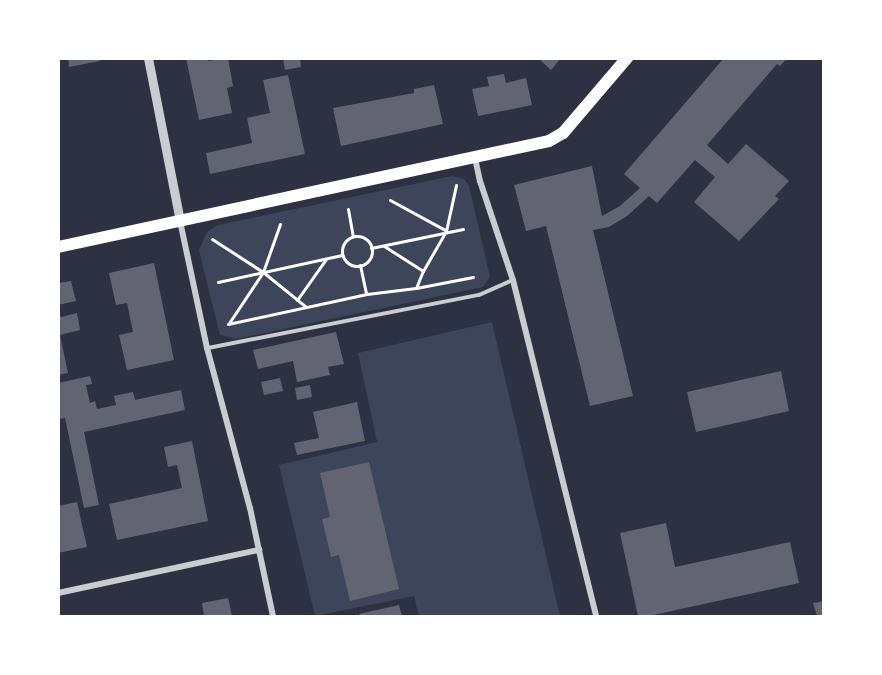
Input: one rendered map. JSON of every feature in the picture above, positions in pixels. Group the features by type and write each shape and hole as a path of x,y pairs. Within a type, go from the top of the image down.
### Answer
{"highway":[{"path":"58,247 535,145 563,133 627,58"}],"street":[{"path":"148,58 207,348 259,550 273,616"},
{"path":"475,158 480,181 513,280 596,616"},
{"path":"58,593 259,550"}],"lane":[{"path":"207,348 479,295 513,280"}],"path":[{"path":"416,288 446,231 456,185"},
{"path":"390,200 446,231"},
{"path":"348,209 353,236"},
{"path":"280,224 263,272 228,324 367,294 473,278"},
{"path":"371,248 463,229"},
{"path":"353,236 365,238 371,248 369,259 360,265 349,264 342,255 344,243 353,236"},
{"path":"212,239 263,272 306,307"},
{"path":"382,245 423,271"},
{"path":"218,282 342,255"},
{"path":"297,300 327,258"},
{"path":"360,265 367,294"}],"shaded area":[{"path":"452,176 464,179 469,186 490,277 483,287 236,339 220,335 199,250 207,232 218,225"},
{"path":"492,322 560,616 419,616 414,596 315,616 279,465 377,442 358,353"}],"building":[{"path":"68,58 99,58 100,61 69,67"},
{"path":"186,58 208,58 208,61 228,58 233,86 227,88 232,113 199,120"},
{"path":"283,58 300,58 301,67 285,70"},
{"path":"538,58 561,58 551,70"},
{"path":"724,58 787,58 780,66 777,64 707,145 728,164 746,144 789,181 775,196 779,199 739,241 694,202 715,177 695,160 657,203 649,196 627,216 609,227 593,230 633,396 590,406 546,226 526,231 514,185 592,166 602,216 620,206 640,188 624,174"},
{"path":"504,74 506,83 526,78 532,105 478,116 472,89 489,86 487,77"},
{"path":"288,75 305,154 210,174 206,153 252,143 247,118 270,113 263,80"},
{"path":"434,85 443,124 341,146 333,108 414,93 414,89"},
{"path":"154,263 174,360 127,370 119,335 133,332 127,303 116,305 109,273"},
{"path":"71,281 76,301 58,305 58,283"},
{"path":"58,310 61,317 77,313 80,330 60,335 68,373 58,375"},
{"path":"336,332 344,364 328,367 330,375 297,382 293,361 258,369 253,350"},
{"path":"781,371 789,411 696,432 687,392"},
{"path":"90,376 92,384 86,385 90,403 95,401 97,409 116,405 114,396 133,392 135,400 181,390 185,410 84,432 99,505 84,508 65,418 58,419 58,383"},
{"path":"280,378 283,391 264,395 261,382"},
{"path":"310,385 312,397 297,400 295,388"},
{"path":"357,402 365,441 297,455 294,443 319,438 313,412"},
{"path":"192,441 208,521 117,540 109,504 182,488 177,465 168,467 164,447"},
{"path":"369,462 399,589 350,601 339,555 331,557 322,519 330,517 320,473"},
{"path":"77,502 87,547 58,553 58,506"},
{"path":"666,523 675,567 790,542 799,583 649,616 638,616 620,533"},
{"path":"228,598 232,616 204,616 202,603"},
{"path":"824,601 824,616 817,616 813,603"},
{"path":"399,605 402,616 360,616 359,614"}]}
